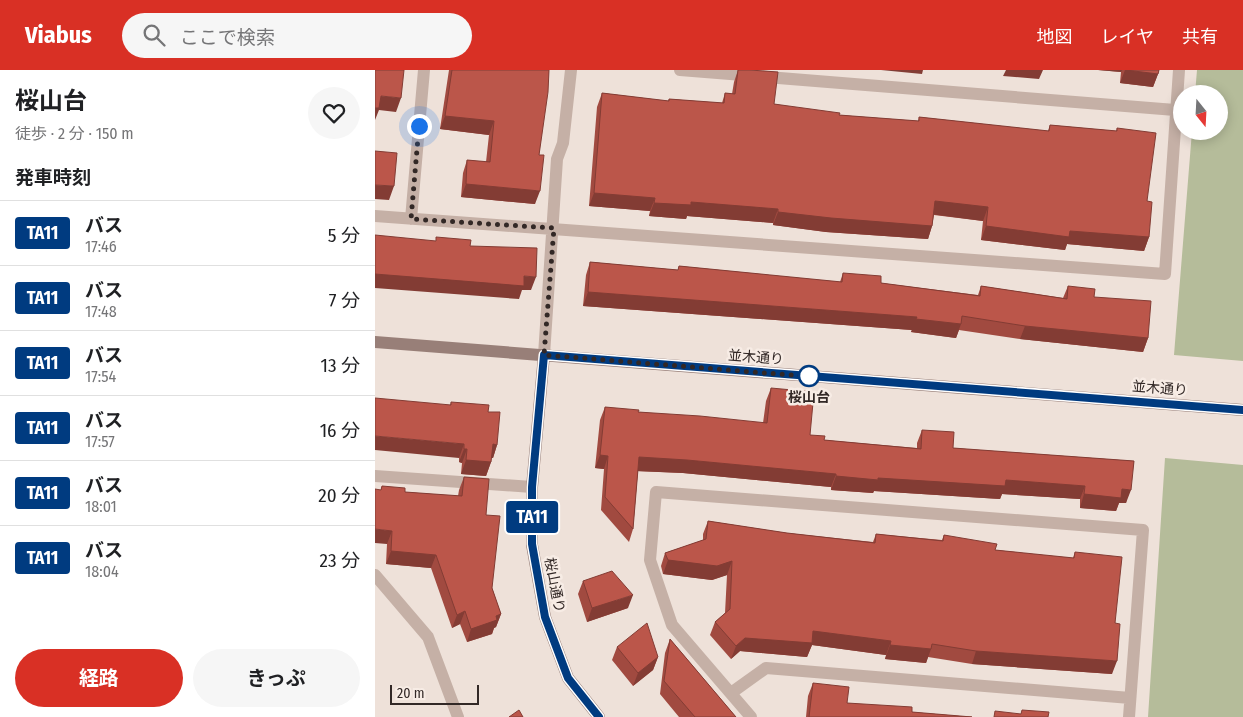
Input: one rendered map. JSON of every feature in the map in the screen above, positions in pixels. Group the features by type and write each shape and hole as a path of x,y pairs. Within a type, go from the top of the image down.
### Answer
{"street":[{"path":"411,219 424,70"},
{"path":"544,355 554,228 557,159 563,143 571,70"},
{"path":"680,70 1173,110"},
{"path":"1178,85 1179,70"},
{"path":"375,216 1165,274 1173,140"},
{"name":"並木通り","path":"375,342 1243,410"},
{"name":"桜山通り","path":"544,355 532,487 532,544 545,617 568,678 599,717"},
{"path":"375,476 532,487"},
{"path":"751,717 672,624 650,560 656,492 1143,530 1129,717"},
{"path":"375,575 428,637 458,717"},
{"path":"731,693 766,668 1130,698"}],"green space":[{"path":"1197,70 1243,70 1243,361 1174,355 1191,140 1228,140 1228,85 1196,85"},
{"path":"1165,458 1243,465 1243,717 1148,717"}],"building":[{"path":"375,70 404,70 401,98 381,96 379,108 375,108"},
{"path":"452,70 549,70 548,92 539,155 544,155 540,191 466,184 467,160 490,162 494,121 445,116"},
{"path":"738,70 778,72 774,104 840,113 839,115 919,121 919,117 1049,131 1050,125 1117,131 1117,128 1156,133 1147,201 1152,202 1149,237 1070,231 1069,237 986,226 988,207 935,201 932,226 831,218 778,212 778,209 691,202 691,205 654,203 655,198 594,193 602,93 669,101 669,99 724,103 725,93 735,94"},
{"path":"1126,70 1159,70 1158,74"},
{"path":"375,151 397,153 394,186 375,185"},
{"path":"375,235 436,241 436,237 471,240 470,246 537,248 536,277 524,276 524,286 375,274"},
{"path":"590,262 678,270 679,266 842,282 843,273 881,276 881,283 980,296 981,286 1067,299 1068,286 1095,289 1094,297 1151,301 1148,338 1025,326 962,316 961,324 916,319 917,317 588,292"},
{"path":"771,388 814,392 810,435 825,436 824,440 921,449 922,430 954,432 953,448 1134,461 1131,490 1122,489 1121,498 1084,494 1085,486 1006,480 1005,486 878,478 878,480 836,476 836,474 639,457 633,529 605,497 608,456 600,455 605,407 639,410 638,412 767,423"},
{"path":"375,398 451,405 451,402 489,405 488,412 500,412 497,445 493,444 491,462 466,460 467,449 464,449 464,444 375,436"},
{"path":"464,477 489,479 486,515 500,516 492,588 501,614 496,616 497,620 471,629 465,611 457,615 436,555 391,551 392,531 375,529 375,489 381,490 382,486 405,488 405,492 462,496"},
{"path":"708,521 787,533 875,543 876,534 943,541 944,535 997,544 995,550 1074,558 1075,552 1122,557 1115,623 1120,624 1117,661 976,651 932,644 931,649 890,645 891,641 813,631 812,643 745,638 736,646 715,622 730,609 732,561 717,566 668,560 665,553 706,539"},
{"path":"612,571 633,595 592,608 583,581"},
{"path":"647,623 658,657 638,673 617,647"},
{"path":"670,639 736,717 695,717 664,681"},
{"path":"813,683 849,687 847,703 912,707 912,712 972,717 809,717"},
{"path":"519,710 523,717 509,717"},
{"path":"1022,710 1049,712 1048,717 994,717 995,711 1021,714"}],"bus line":[{"name":"TA11","path":"599,717 568,678 545,617 532,544 532,487 544,355 1243,410"}],"place":[{"name":"桜山台","path":"809,376"}],"route":[{"path":"419,126 411,219 554,228 544,355 815,377 809,376"}]}
